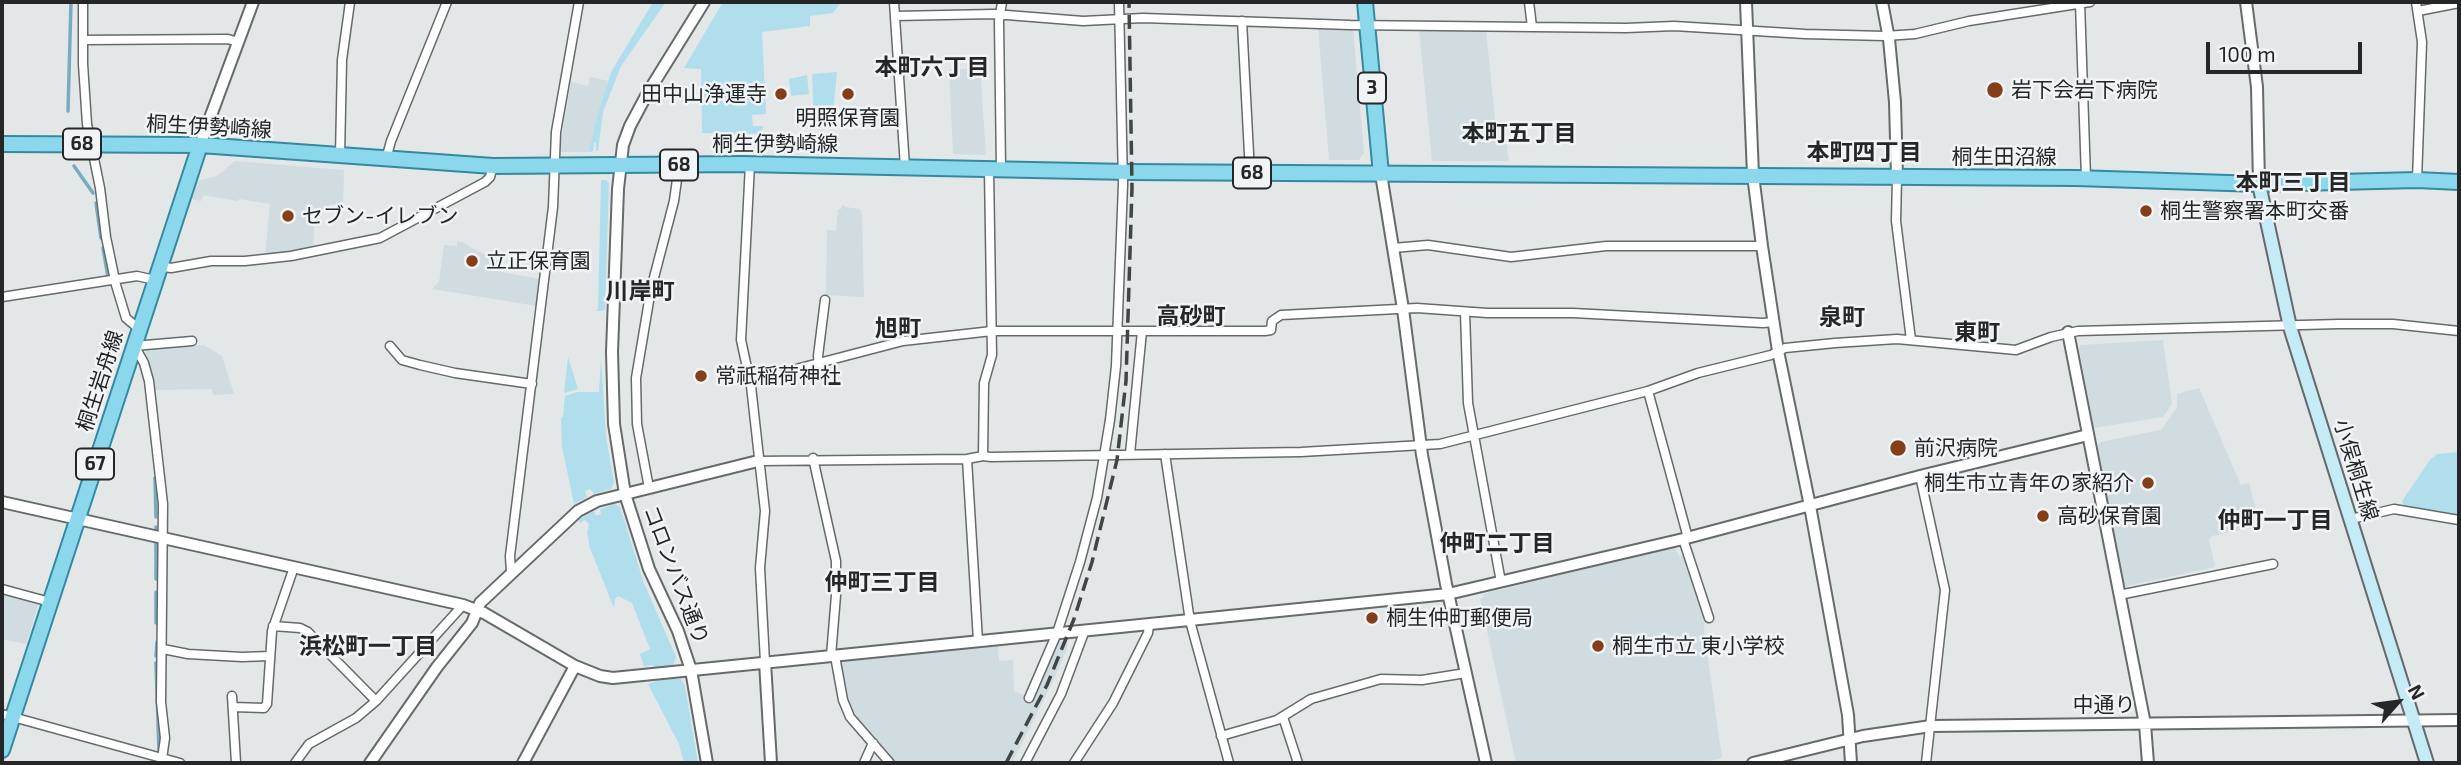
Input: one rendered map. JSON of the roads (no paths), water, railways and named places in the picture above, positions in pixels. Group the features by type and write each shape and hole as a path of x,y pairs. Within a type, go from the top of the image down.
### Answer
{"main road":[{"name":"3","path":"1365,2 1381,174"},
{"name":"桐生伊勢崎線","path":"2,144 200,145 493,166 750,164 995,170 1381,174"},
{"name":"桐生岩舟線","path":"2,750 7,716 50,602 200,145"},
{"name":"桐生田沼線","path":"1381,174 2086,178 2259,184 2417,180 2459,182"},
{"name":"小俣桐生線","path":"2259,184 2290,327 2427,763"}],"street":[{"path":"83,2 87,124 100,188 106,237 127,318 139,329"},
{"path":"200,145 253,2"},
{"path":"340,156 342,60 350,2"},
{"path":"386,159 447,2"},
{"path":"511,572 510,556 552,221 556,132 579,2"},
{"name":"コロンバス通り","path":"704,2 637,111 625,138 620,164 612,319 612,397 617,452 625,494 649,569 678,631 691,670 707,763"},
{"path":"894,2 905,167"},
{"path":"983,456 984,383 992,355 995,170 1002,2"},
{"path":"1029,698 1057,633 1091,522 1105,455 1115,383 1123,172 1119,2"},
{"path":"1529,2 1532,27"},
{"path":"1746,2 1754,175 1762,246 1778,351 1810,506 1850,739 1851,763"},
{"path":"1882,2 1898,135 1896,220 1911,340"},
{"path":"895,16 1000,15 1083,21 1120,19 1367,25 1674,26 1888,36 1915,34 2090,2"},
{"path":"2246,2 2257,87 2259,184"},
{"path":"2080,3 2086,178"},
{"path":"2417,180 2422,42 2417,6 2459,3"},
{"path":"1242,21 1250,173"},
{"path":"83,40 228,39 238,42"},
{"path":"750,164 741,328 742,351 750,381 765,518 761,568 771,763"},
{"path":"649,488 637,424 636,377 651,289 674,201 680,165"},
{"path":"2,297 157,273 211,261 282,257 380,238 485,182 490,177 493,166"},
{"path":"1381,174 1421,446 1448,594 1486,763"},
{"path":"1393,248 1428,246 1511,257 1606,246 1762,246"},
{"path":"819,365 825,300"},
{"path":"750,381 903,341 992,331 1265,331 1271,330 1274,318 1281,315 1402,309 1573,313 1763,323 1774,321"},
{"path":"1465,312 1466,392 1501,582"},
{"path":"370,763 472,623 476,610 511,572 578,511 591,504 625,494 758,461 1301,452 1421,446 1474,436 1648,391 1698,373 1789,347 1835,343 1911,340 2016,350 2068,332 2392,324 2459,331"},
{"path":"1130,454 1142,331"},
{"path":"2068,332 2145,724 2148,763"},
{"path":"162,759 165,738 161,702 163,504 150,387 144,363 134,346 192,341"},
{"path":"390,345 402,360 420,365 532,384"},
{"path":"1648,391 1709,618"},
{"path":"2,502 463,605 575,666 607,677 1448,594 1686,539 1920,476 2088,435"},
{"path":"1165,454 1190,621 1229,763"},
{"path":"813,458 836,561 833,656 845,708 890,763"},
{"path":"967,459 978,641"},
{"path":"1920,476 1945,590 1926,763"},
{"path":"2351,519 2394,509 2459,520"},
{"path":"2119,595 2273,564"},
{"path":"233,707 266,706 273,626 294,567"},
{"path":"2,589 50,602"},
{"path":"295,763 309,744 354,719 376,701 463,605"},
{"path":"1074,763 1113,703 1149,625"},
{"path":"273,626 300,628 308,632 376,701"},
{"path":"1026,763 1061,694 1085,630"},
{"path":"163,649 229,656 271,656"},
{"path":"523,763 575,666"},
{"path":"1221,736 1261,726 1283,717 1287,711 1311,699 1381,679 1422,680 1466,673"},
{"path":"232,696 236,763"},
{"path":"7,716 180,763"},
{"path":"1283,717 1298,763"},
{"name":"中通り","path":"1753,763 1850,739 1931,726 2459,719"},
{"path":"864,763 873,743"}],"waterway":[{"path":"68,111 71,2"},
{"path":"74,166 93,193"},
{"path":"96,203 101,238"},
{"path":"103,248 108,277"},
{"path":"155,478 156,517"},
{"path":"156,543 156,579"},
{"path":"156,592 156,623"},
{"path":"156,656 157,642"},
{"path":"156,663 159,752"}],"railway":[{"path":"1006,763 1047,685 1074,619 1092,562 1117,460 1126,381 1132,188 1129,2"}],"place":[{"name":"岩下会岩下病院","path":"1995,90"},
{"name":"田中山浄運寺","path":"781,94"},
{"name":"明照保育園","path":"848,94"},
{"name":"桐生警察署本町交番","path":"2146,211"},
{"name":"セブン-イレブン","path":"288,216"},
{"name":"立正保育園","path":"472,261"},
{"name":"常祇稲荷神社","path":"701,376"},
{"name":"前沢病院","path":"1898,448"},
{"name":"桐生市立青年の家紹介","path":"2148,483"},
{"name":"高砂保育園","path":"2043,516"},
{"name":"桐生仲町郵便局","path":"1372,618"},
{"name":"桐生市立 東小学校","path":"1598,646"}],"district":[{"name":"本町六丁目","path":"932,67"},
{"name":"本町五丁目","path":"1519,133"},
{"name":"本町四丁目","path":"1864,152"},
{"name":"本町三丁目","path":"2293,182"},
{"name":"川岸町","path":"640,291"},
{"name":"高砂町","path":"1191,316"},
{"name":"泉町","path":"1842,317"},
{"name":"旭町","path":"898,328"},
{"name":"東町","path":"1977,332"},
{"name":"仲町一丁目","path":"2275,520"},
{"name":"仲町二丁目","path":"1497,543"},
{"name":"仲町三丁目","path":"882,582"},
{"name":"浜松町一丁目","path":"368,646"}]}
